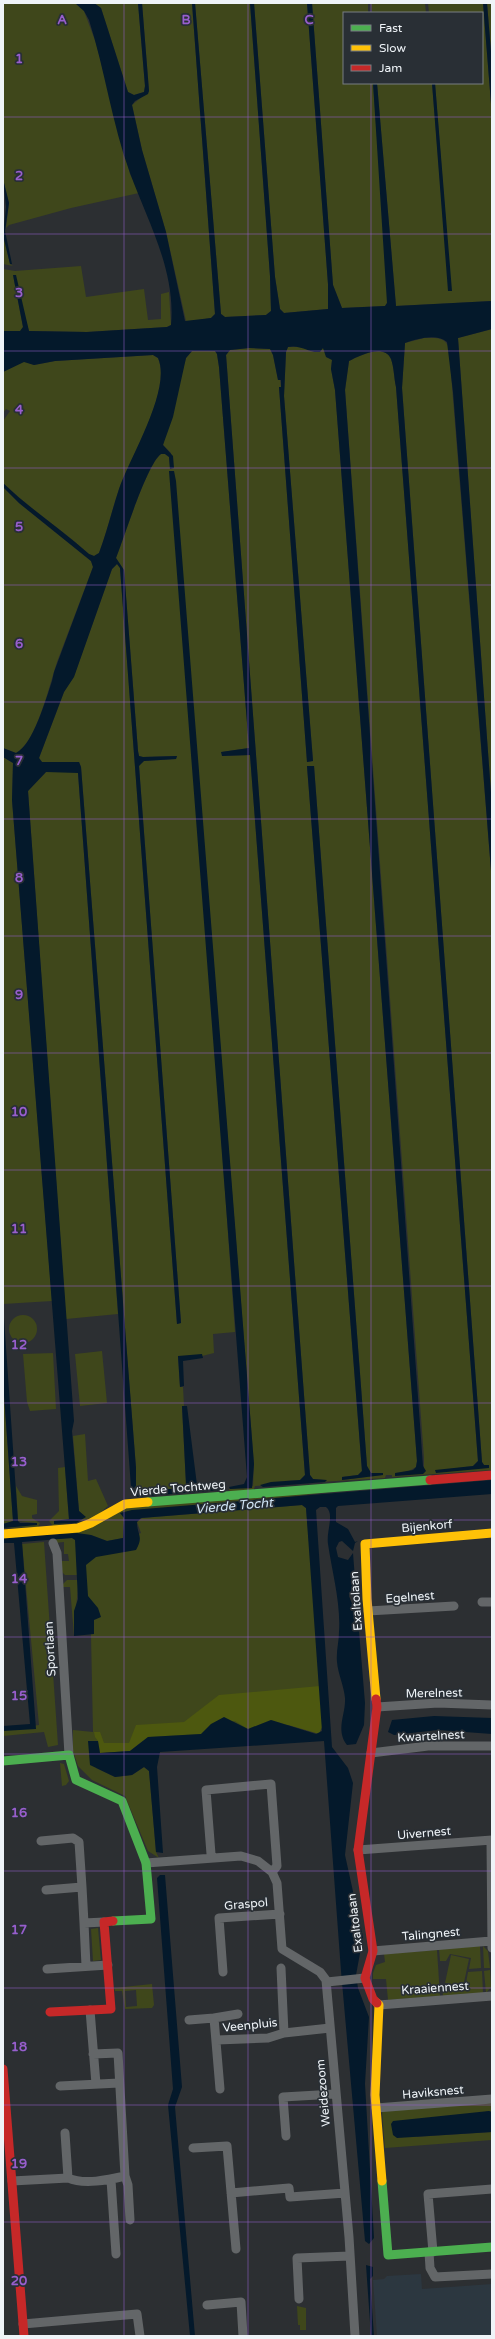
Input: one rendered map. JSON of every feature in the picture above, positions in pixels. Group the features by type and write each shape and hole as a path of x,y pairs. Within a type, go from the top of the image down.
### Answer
{"street":[{"name":"Vierde Tochtweg","path":"3,1534 78,1528 91,1524 110,1510 125,1504 361,1487 492,1475"},
{"name":"Bijenkorf","path":"365,1544 492,1533"},
{"name":"Sportlaan","path":"53,1543 57,1553 69,1755 76,1780 122,1801 146,1863 151,1919 104,1922"},
{"name":"Exaltolaan","path":"362,1978 373,1951 358,1850 377,1707 368,1611 365,1544"},
{"path":"482,1602 492,1602"},
{"name":"Egelnest","path":"368,1611 454,1606"},
{"name":"Merelnest","path":"377,1707 438,1703 492,1704"},
{"name":"Kwartelnest","path":"371,1753 428,1746 492,1746"},
{"path":"3,1761 69,1755"},
{"path":"211,1854 206,1790 271,1784 277,1866 272,1872"},
{"path":"41,1841 73,1838 79,1842 86,1966"},
{"path":"492,1840 492,1948"},
{"name":"Uivernest","path":"358,1850 492,1840"},
{"path":"146,1863 241,1856 258,1861 272,1872 277,1883 282,1949 320,1972 327,1982 362,1978 372,1999 379,2005 375,2095 388,2255 492,2247"},
{"path":"46,1890 82,1888"},
{"name":"Graspol","path":"223,1972 219,1918 280,1914"},
{"path":"50,2012 111,2009 104,1922 84,1923"},
{"name":"Talingnest","path":"373,1951 492,1941"},
{"path":"47,1969 108,1965"},
{"name":"Veenpluis","path":"280,1968 284,2033"},
{"name":"Weidezoom","path":"327,1982 335,2094 350,2256 355,2336"},
{"name":"Kraaiennest","path":"379,2005 492,1996"},
{"path":"90,2010 96,2084"},
{"name":"Veenpluis","path":"189,2020 238,2014"},
{"name":"Veenpluis","path":"214,2018 220,2089"},
{"name":"Veenpluis","path":"217,2040 268,2038 284,2033 330,2028"},
{"path":"94,2054 118,2053 125,2176 128,2185 130,2220"},
{"path":"3,2069 24,2336"},
{"path":"60,2086 119,2083"},
{"path":"286,2136 283,2097 335,2094"},
{"name":"Haviksnest","path":"376,2108 492,2099"},
{"path":"65,2133 68,2178"},
{"path":"193,2148 227,2146 236,2246"},
{"path":"12,2181 68,2178 76,2181 111,2180 125,2176"},
{"path":"111,2180 116,2254"},
{"path":"231,2193 289,2188 290,2197 345,2193"},
{"path":"492,2189 428,2194 431,2252 430,2268 435,2277 492,2274"},
{"path":"299,2299 297,2258 350,2256"},
{"path":"207,2305 241,2302 244,2336"},
{"path":"23,2324 137,2314 140,2336"}],"shaded area":[{"path":"421,2274 422,2289 492,2284 492,2336 377,2336 373,2280 384,2279 387,2276"}],"green space":[{"path":"3,3 75,3 84,11 96,43 130,174 139,193 71,208 9,225 6,228 9,203 3,179"},
{"path":"94,3 138,3 145,86 144,92 134,95 128,92 101,8"},
{"path":"142,3 192,3 215,314 211,318 188,322 186,321 166,232 142,150 132,105 149,91"},
{"path":"195,3 250,3 270,276 271,311 266,315 225,317 221,314"},
{"path":"254,3 307,3 328,284 328,309 284,313 280,309 275,277"},
{"path":"312,3 368,3 368,12 343,12 343,84 373,84 388,287 387,303 385,306 342,308 333,285"},
{"path":"371,3 425,3 426,12 372,12"},
{"path":"428,3 483,3 492,116 492,301 396,306 377,84 432,84 449,291 451,290 435,84 483,84 483,12 429,12"},
{"path":"487,3 492,3 492,64"},
{"path":"3,235 10,264 13,266 3,264"},
{"path":"81,266 86,297 144,289 148,320 161,319 161,294 169,292 171,325 167,327 87,332 29,331 13,275 23,327 21,331 3,331 3,269 15,271"},
{"path":"492,329 492,807 458,338"},
{"path":"424,338 436,338 443,340 448,345 449,349 492,883 492,1470 392,1477 392,1475 386,1475 385,1478 255,1486 254,1489 231,1493 229,1489 253,1486 254,1464 174,471 235,1332 213,1334 214,1353 202,1356 178,1356 180,1387 183,1387 184,1406 182,1407 186,1484 182,1488 135,1492 136,1468 81,767 79,762 42,762 39,758 64,692 74,676 112,569 117,564 120,568 177,1324 181,1323 139,766 140,763 144,761 176,759 177,756 139,756 124,570 116,558 136,502 149,472 161,454 165,454 169,457 170,469 171,453 163,445 164,439 186,358 192,351 215,351 217,354 219,367 249,748 222,752 222,756 250,755 305,1475 300,1480 271,1482 326,1479 313,1479 310,1475 226,355 230,350 249,348 270,349 273,355 278,380 280,380 281,387 279,387 307,762 313,761 284,396 286,352 288,347 303,347 315,352 323,348 332,360 331,369 335,390 417,1461 416,1467 409,1471 424,1468 424,1458 345,390 349,361 365,354 377,351 388,354 393,365 396,387 478,1461 473,1466 435,1471 484,1465 482,1462 402,388 405,343","holes":["307,766 314,766 367,1466 371,1473 383,1473 383,1475 342,1480 342,1477 358,1475 362,1471"]},
{"path":"153,355 158,358 161,371 160,387 155,405 119,489 99,553 94,556 89,554 24,502 3,483 3,421 10,411 6,409 3,413 3,372 24,361 34,365 55,361"},
{"path":"3,487 19,503 91,561 93,567 57,662 36,726 30,738 16,753 3,748"},
{"path":"3,757 13,763 12,800 52,1301 3,1304"},
{"path":"75,771 78,773 118,1314 66,1319 28,791 46,772"},
{"path":"23,1315 33,1319 37,1329 33,1339 23,1343 13,1339 9,1329 13,1319"},
{"path":"102,1351 107,1403 80,1406 75,1354"},
{"path":"53,1353 56,1409 30,1411 27,1402 23,1354"},
{"path":"3,1381 13,1521 3,1524"},
{"path":"85,1434 88,1481 96,1479 108,1506 94,1518 53,1526 49,1521 59,1511 58,1468 65,1467 69,1520 54,1521 54,1523 85,1517 79,1511 73,1436"},
{"path":"16,1486 22,1496 37,1500 37,1514 32,1515 32,1518 40,1523 38,1527 3,1528 37,1524 18,1521"},
{"path":"360,1488 124,1518 123,1538 107,1541 91,1535 54,1533 120,1508"},
{"path":"302,1505 306,1508 325,1721 129,1743 104,1743 96,1768 115,1777 132,1775 144,1767 149,1771 156,1852 159,1858 148,1851 125,1796 92,1780 78,1766 73,1751 73,1730 93,1732 91,1635 82,1556 141,1533 137,1522 142,1518"},
{"path":"72,1538 76,1540 78,1575 65,1575 62,1572 62,1561 69,1561 68,1554 64,1554 64,1542 55,1543 54,1539"},
{"path":"44,1542 58,1745 48,1747 44,1732 3,1736 3,1730 39,1725 22,1544"},
{"path":"67,1580 78,1580 74,1636 70,1587 63,1587 63,1584"},
{"path":"320,1686 323,1725 319,1734 271,1720 248,1729 235,1721 211,1724 201,1734 148,1737 130,1751 100,1753 98,1741 95,1737 94,1732 100,1732 104,1743 129,1743 136,1725 184,1722 219,1695"},
{"path":"60,1763 64,1764 69,1781 66,1785 62,1786"},
{"path":"98,1928 101,1960 93,1961 91,1929"},
{"path":"480,1946 481,1968 469,1969 471,1958 450,1954 446,1961 440,1961 439,1949"},
{"path":"483,1946 488,1951 490,1968 484,1968"},
{"path":"437,1950 440,1996 388,2000 386,1979 373,1979 373,1973 376,1965 385,1962 384,1954"},
{"path":"451,1955 469,1959 463,1987 445,1983"},
{"path":"490,1970 491,1987 486,1993 484,1971"},
{"path":"482,1971 483,1993 443,1996 442,1986 465,1989 468,1972"},
{"path":"152,1984 154,2005 152,2008 125,2009 122,1991 115,1991 114,1988","holes":["136,1990 137,2006 126,2007 125,1991"]},
{"path":"492,2103 492,2112 488,2111 415,2137 492,2132 492,2140 385,2148 382,2111"},
{"path":"297,2306 306,2308 306,2330 300,2330 300,2325 298,2325"}],"water":[{"path":"75,3 94,3 101,8 128,92 134,95 144,92 145,86 138,3 142,3 149,91 148,94 135,101 132,105 142,150 166,232 185,321 211,318 215,314 192,3 195,3 221,314 225,317 266,315 271,311 270,276 250,3 254,3 275,277 280,309 284,313 328,309 328,284 307,3 312,3 333,285 342,308 385,306 387,303 373,84 377,84 396,306 492,301 492,329 458,338 492,807 492,883 453,392 447,342 443,339 432,337 405,343 402,388 482,1462 484,1465 489,1465 489,1468 436,1473 435,1470 473,1466 478,1461 396,387 393,365 388,354 377,351 365,354 349,361 345,390 423,1466 426,1471 423,1474 395,1476 395,1473 413,1470 416,1467 417,1461 335,390 331,369 332,360 326,357 323,348 320,352 316,352 292,346 288,347 286,352 284,396 313,761 307,762 279,387 281,387 281,380 278,380 273,355 270,349 249,348 230,350 226,355 310,1475 313,1479 327,1480 325,1482 263,1487 260,1485 271,1482 300,1480 305,1475 250,755 222,756 221,752 249,748 219,367 217,354 215,351 192,351 186,358 173,417 163,445 173,456 174,468 170,469 169,457 165,454 161,454 155,461 136,502 116,558 124,570 139,756 177,756 176,759 144,761 139,766 181,1323 177,1324 120,568 117,564 112,569 74,677 64,692 39,758 42,762 79,762 81,767 136,1468 136,1486 134,1488 131,1487 78,773 46,772 28,791 74,1421 72,1431 79,1511 86,1517 76,1523 54,1524 54,1521 69,1519 12,800 13,763 3,757 3,748 16,753 28,741 38,721 54,672 93,567 91,561 19,503 3,487 3,483 24,502 89,554 94,556 99,553 124,475 155,405 161,371 158,358 153,355 55,361 34,365 24,362 3,372 3,331 20,331 23,327 13,275 16,275 29,331 87,332 167,327 171,325 169,285 165,266 152,228 130,173 113,116 95,39 89,20 84,11"},
{"path":"483,3 487,3 492,64 492,116"},
{"path":"432,84 435,84 452,291 448,291"},
{"path":"3,179 9,203 5,231 12,264 10,264 3,235 6,207"},
{"path":"169,471 174,471 176,481 254,1464 252,1488 230,1489 229,1487 244,1484 247,1477"},
{"path":"307,766 314,766 367,1466 371,1473 383,1473 383,1475 342,1480 342,1477 358,1475 362,1471"},
{"path":"3,1304 18,1521 20,1523 37,1523 37,1525 3,1528 3,1524 13,1521 3,1381"},
{"path":"202,1354 203,1358 183,1361 184,1386 180,1387 178,1356"},
{"path":"182,1406 187,1406 197,1485 221,1486 221,1490 136,1497 132,1492 182,1488 186,1484"},
{"name":"Vierde Tocht","path":"492,1480 492,1494 338,1506 336,1508 336,1522 348,1529 355,1542 358,1541 355,1543 353,1551 342,1541 339,1542 336,1548 338,1557 348,1560 353,1553 355,1579 349,1596 358,1619 365,1703 364,1725 356,1744 347,1745 341,1728 345,1698 337,1662 339,1610 328,1544 330,1514 326,1507 320,1507 316,1510 332,1747 348,1768 353,1783 345,1855 363,1937 356,1975 358,1988 369,2017 365,2084 374,2238 369,2244 365,2241 341,1971 324,1741 160,1752 157,1767 163,1853 156,1852 149,1771 144,1767 132,1775 115,1777 90,1765 88,1741 98,1741 100,1753 130,1751 148,1737 201,1734 211,1724 224,1717 248,1729 271,1720 316,1734 322,1731 306,1508 302,1505 141,1518 137,1522 140,1542 136,1550 96,1557 86,1565 88,1596 98,1608 101,1617 94,1620 94,1634 74,1636 74,1611 78,1599 75,1540 72,1538 22,1542 36,1729 3,1731 3,1726 30,1724 14,1543 3,1543 3,1538 77,1533 91,1535 107,1541 123,1538 124,1518 120,1513 132,1510"},
{"path":"434,1716 492,1718 492,1734 438,1730 394,1735 388,1732 392,1720"},
{"path":"160,1875 165,1875 182,2087 175,2107 195,2336 190,2336 168,2105 173,2089 157,1878"},
{"path":"489,2111 492,2112 492,2132 397,2138 393,2135 391,2124 393,2121"},
{"path":"366,2265 373,2267 373,2276 370,2279 374,2336 371,2336"}],"traffic: fast":[{"path":"148,1502 430,1480"},
{"path":"3,1761 69,1755 76,1780 122,1801 146,1863 151,1919 113,1921"},
{"path":"382,2181 388,2255 492,2247"}],"traffic: slow":[{"path":"3,1534 78,1528 91,1523 125,1504 148,1502"},
{"path":"376,1699 367,1599 365,1544 492,1533"},
{"path":"377,2003 379,2005 375,2095 382,2181"}],"traffic: jam":[{"path":"430,1480 492,1475"},
{"path":"376,1699 377,1707 358,1850 373,1951 365,1978 373,1999 377,2003"},
{"path":"50,2012 111,2009 104,1922 113,1921"},
{"path":"3,2069 24,2336"}]}
